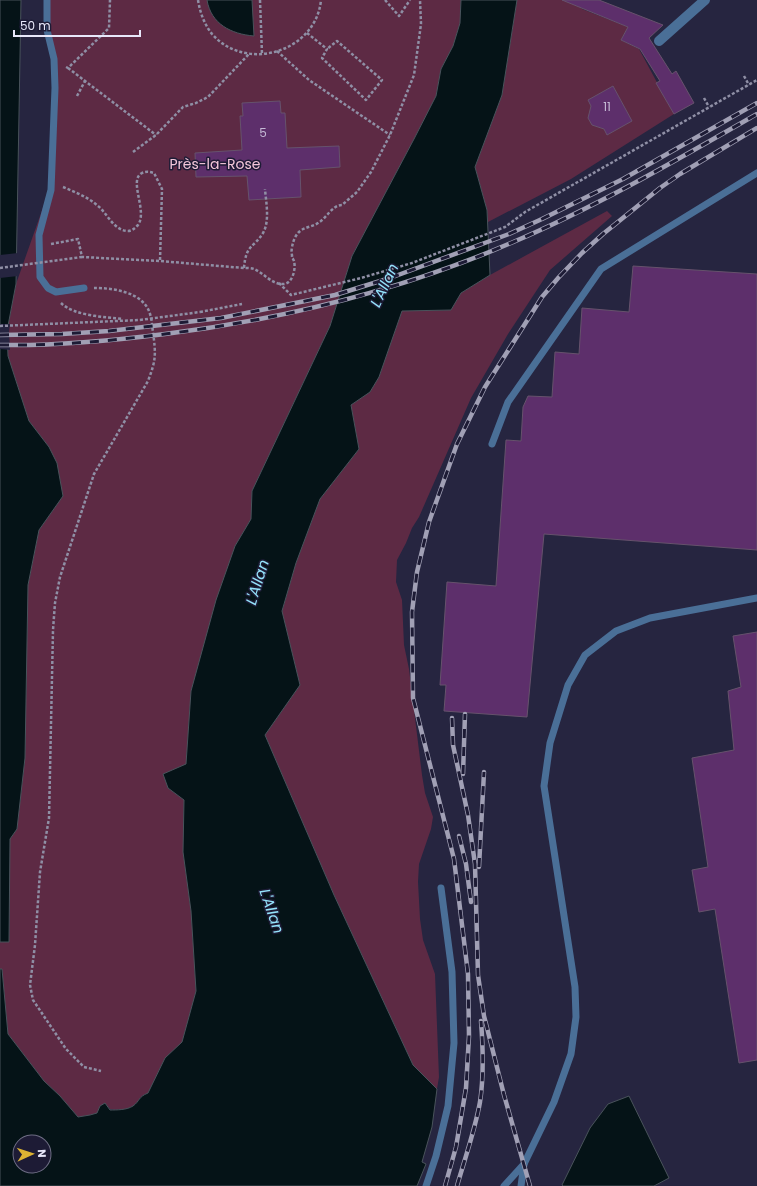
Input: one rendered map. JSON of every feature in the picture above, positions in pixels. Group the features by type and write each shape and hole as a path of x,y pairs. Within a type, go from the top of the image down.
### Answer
{"street":[{"path":"659,41 705,0"}],"lane":[{"path":"47,0 47,30 54,59 55,88 52,182 39,235 38,246 40,277 48,288 56,292 84,288"},
{"path":"492,444 508,402 601,269 757,172"},
{"path":"505,1185 524,1164 554,1102 571,1054 576,1017 575,987 544,786 550,743 568,685 585,655 616,631 650,618 757,598"},
{"path":"426,1186 436,1156 448,1106 454,1042 452,972 441,888"},
{"path":"521,1186 524,1164"}],"path":[{"path":"68,68 109,28 110,0"},
{"path":"198,0 201,16 212,34 229,47 249,54 270,54 290,46 307,33 315,20 321,0"},
{"path":"260,0 262,54"},
{"path":"385,0 399,16 410,0"},
{"path":"0,268 82,257 160,261 253,269 275,282 283,284 288,283 294,268 292,250 296,235 302,229 320,222 336,205 342,205 357,192 371,172 390,135 414,75 421,24 420,0"},
{"path":"307,33 328,49"},
{"path":"337,41 382,80 366,100 322,58 328,49 337,41"},
{"path":"277,51 309,80 390,135"},
{"path":"133,152 156,135 183,107 208,97 249,54"},
{"path":"54,59 156,135"},
{"path":"744,76 749,84"},
{"path":"279,283 291,295 315,290 412,263 505,227 525,212 757,80"},
{"path":"77,96 85,81"},
{"path":"704,98 709,107"},
{"path":"52,182 90,200 99,206 120,228 129,231 133,230 137,226 141,218 141,204 137,188 137,180 140,174 149,171 154,173 162,189 160,261"},
{"path":"244,268 247,251 259,238 265,228 265,189"},
{"path":"38,246 78,239 82,257"},
{"path":"84,288 108,288 123,291 142,301 150,313 156,352 148,381 94,474 60,577 55,603 53,630 49,818 40,872 35,944 30,985 32,1000 66,1049 84,1067 101,1071"},
{"path":"56,292 58,301 67,309 92,315 130,320"},
{"path":"0,326 140,320 200,312 242,304"}],"green space":[{"name":"Près-la-Rose","path":"47,0 461,0 460,23 453,46 441,69 436,96 352,256 330,326 252,491 251,519 235,546 191,691 186,765 168,788 184,800 183,852 191,911 196,991 182,1043 165,1058 148,1093 142,1096 133,1106 119,1110 110,1109 105,1103 100,1106 97,1113 78,1117 60,1096 44,1081 8,1034 2,970 0,969 0,942 9,942 10,839 17,829 25,758 28,585 39,530 63,496 49,447 29,421 8,356 7,331 16,284 52,182 55,88"},
{"path":"517,0 575,0 582,9 628,27 621,40 639,49 674,114 571,179 488,222 487,210 475,167 502,95"},
{"path":"607,211 612,216 550,270 508,334 471,398 419,517 412,528 397,560 396,582 402,600 404,645 409,669 422,775 425,793 433,817 431,829 419,864 418,882 423,940 435,974 439,1077 437,1089 413,1065 334,895 265,735 300,685 282,612 296,563 320,499 359,449 351,405 370,392 379,377 402,311 451,310 461,293 490,275"}],"water":[{"path":"0,0 21,0 16,284 7,331 8,356 29,421 49,447 57,463 63,496 39,530 28,585 25,758 17,829 10,839 9,942 0,942"},
{"path":"207,0 252,0 254,36 238,33 223,26 213,15"},
{"name":"L'Allan","path":"461,0 517,0 502,95 475,167 487,210 490,275 461,293 451,310 402,311 379,377 370,392 351,405 359,449 320,499 296,563 282,611 300,685 265,735 334,895 413,1065 437,1089 432,1127 422,1162 426,1164 417,1186 0,1186 0,969 2,969 8,1034 44,1081 60,1096 78,1117 97,1113 100,1106 105,1103 110,1110 125,1109 133,1106 142,1096 148,1093 165,1058 182,1042 196,991 191,911 183,852 184,800 168,788 163,774 186,764 191,691 216,600 235,546 251,519 252,491 330,326 352,256 436,96 441,69 453,46 460,23"},
{"path":"629,1096 669,1178 654,1186 563,1186 562,1185 590,1128 608,1104"}],"pier":[{"path":"18,253 18,276 0,278 0,255"},
{"path":"0,324 10,324 10,350 0,349"}],"building":[{"path":"562,0 599,0 663,25 649,38 672,74 676,71 694,103 674,114 656,83 660,81 640,49 621,40 628,27"},
{"path":"613,86 632,121 607,135 604,129 592,125 588,118 591,106 588,100"},
{"path":"280,101 281,113 285,113 287,148 339,146 340,167 300,170 301,197 249,200 247,176 196,177 195,153 242,150 240,116 243,116 242,103"},
{"path":"633,266 757,274 757,550 544,534 527,717 444,711 446,685 440,685 447,582 496,586 506,440 521,441 523,407 528,396 552,397 555,352 579,354 582,308 629,312"},
{"path":"757,632 757,1060 739,1063 715,909 699,912 692,870 708,867 692,758 734,750 728,691 741,687 733,636"}],"railway":[{"path":"0,335 62,334 109,331 221,318 335,295 390,278 509,234 542,219 623,179 757,103"},
{"path":"0,345 41,345 103,341 210,328 298,311 384,289 469,260 543,229 636,182 757,114"},
{"path":"445,1186 456,1147 466,1088 469,1036 468,974 454,859 413,698 412,612 417,572 429,522 457,444 485,387 542,297 582,253 660,188 680,174 757,128"},
{"path":"463,774 465,714"},
{"path":"452,718 453,745 468,815 475,864 478,975 484,1016 504,1095 530,1186"},
{"path":"479,867 484,772"},
{"path":"459,836 466,864 471,902"},
{"path":"457,1186 473,1134 480,1102 483,1062 481,1021"}]}
